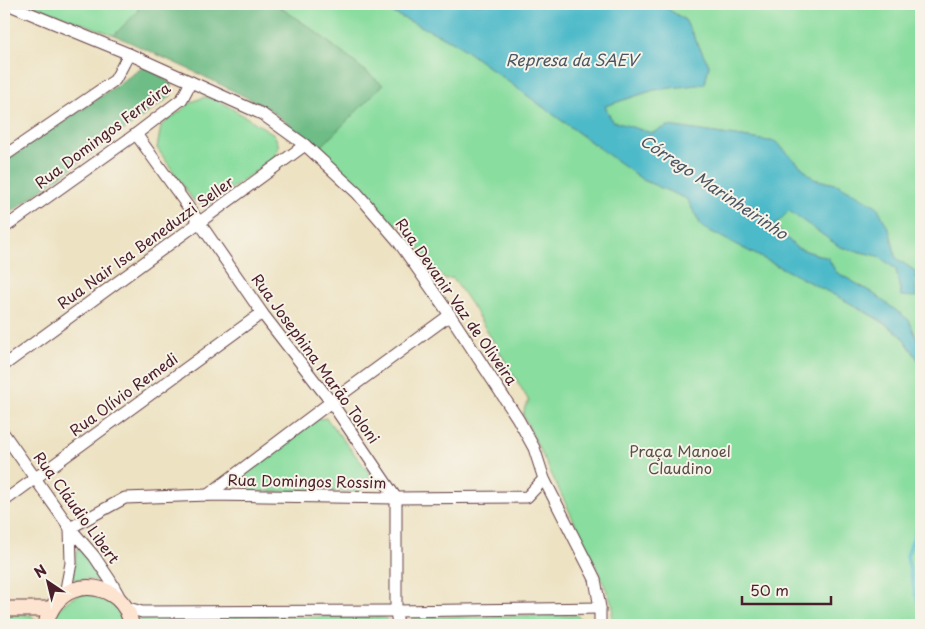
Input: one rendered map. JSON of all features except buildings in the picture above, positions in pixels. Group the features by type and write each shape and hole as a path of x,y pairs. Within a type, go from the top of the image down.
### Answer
{"street":[{"name":"Rua Devanir Vaz de Oliveira","path":"7,4 128,54 262,114 305,145 357,193 398,241 450,315 518,419 534,448 544,479 595,580 600,608 600,625"},
{"path":"4,156 115,80 128,54"},
{"name":"Rua Domingos Ferreira","path":"4,228 182,99 190,82"},
{"name":"Rua Josephina Marão Toloni","path":"136,134 200,222 262,314 330,402 396,498"},
{"name":"Rua Nair Isa Beneduzzi Seller","path":"4,365 305,145"},
{"name":"Rua Olívio Remedi","path":"4,501 262,314"},
{"path":"208,495 330,402 450,315"},
{"name":"Rua Cláudio Libert","path":"4,434 70,528 94,556 110,580 123,605"},
{"name":"Rua Domingos Rossim","path":"70,528 125,498 208,495 396,498 527,497 544,479"},
{"path":"396,498 396,611 398,625"},
{"path":"65,594 71,563 70,528"},
{"path":"46,625 50,609 65,594 79,588 95,587 109,592 123,605 131,625"},
{"path":"123,605 142,612 600,608"},
{"path":"4,609 50,609"}],"green space":[{"path":"29,4 140,4 137,12 114,35"},
{"path":"140,4 275,4 312,29 383,85 319,149 268,108 114,35 137,12"},
{"name":"Praça Manoel Claudino","path":"275,4 374,4 454,42 643,180 687,199 702,227 848,302 901,335 921,364 921,625 611,625 613,606 601,577 523,415 529,401 472,306 453,278 444,279 399,223 391,226 361,189 319,149 382,85 312,29"},
{"path":"660,4 921,4 921,349 909,320 871,292 836,272 828,258 797,248 774,226 789,210 840,247 878,256 896,269 901,296 915,271 896,258 890,232 839,185 814,179 776,142 668,126 652,133 612,122 605,106 654,90 705,83 709,65 685,20"},
{"path":"142,68 149,68 171,84 171,96 4,217 4,162"},
{"path":"204,97 216,99 274,134 279,146 274,158 207,206 193,200 157,148 161,126 192,102"},
{"path":"326,418 368,471 371,479 367,486 359,491 254,492 248,486 244,479 246,472 318,419"},
{"path":"79,547 82,547 101,576 96,581 86,579 77,581 73,578"},
{"path":"81,594 90,594 109,601 117,610 124,625 51,625 62,606"},
{"path":"4,614 31,615 35,620 35,625 4,625"},
{"path":"577,615 584,625 406,625 414,617"},
{"path":"144,616 384,617 389,625 139,625 139,620"}],"water":[{"name":"Represa da SAEV","path":"374,4 660,4 685,20 709,65 705,84 654,90 605,106 612,121 652,133 668,126 776,142 814,179 839,185 877,206 890,232 896,258 915,271 916,297 901,296 896,269 878,256 840,247 789,211 774,226 797,248 828,258 836,272 871,292 909,320 921,349 921,364 901,335 880,320 702,227 687,199 643,180 454,42"}],"waterway":[{"name":"Córrego Marinheirinho","path":"921,518 907,556 915,593 921,608"}]}
